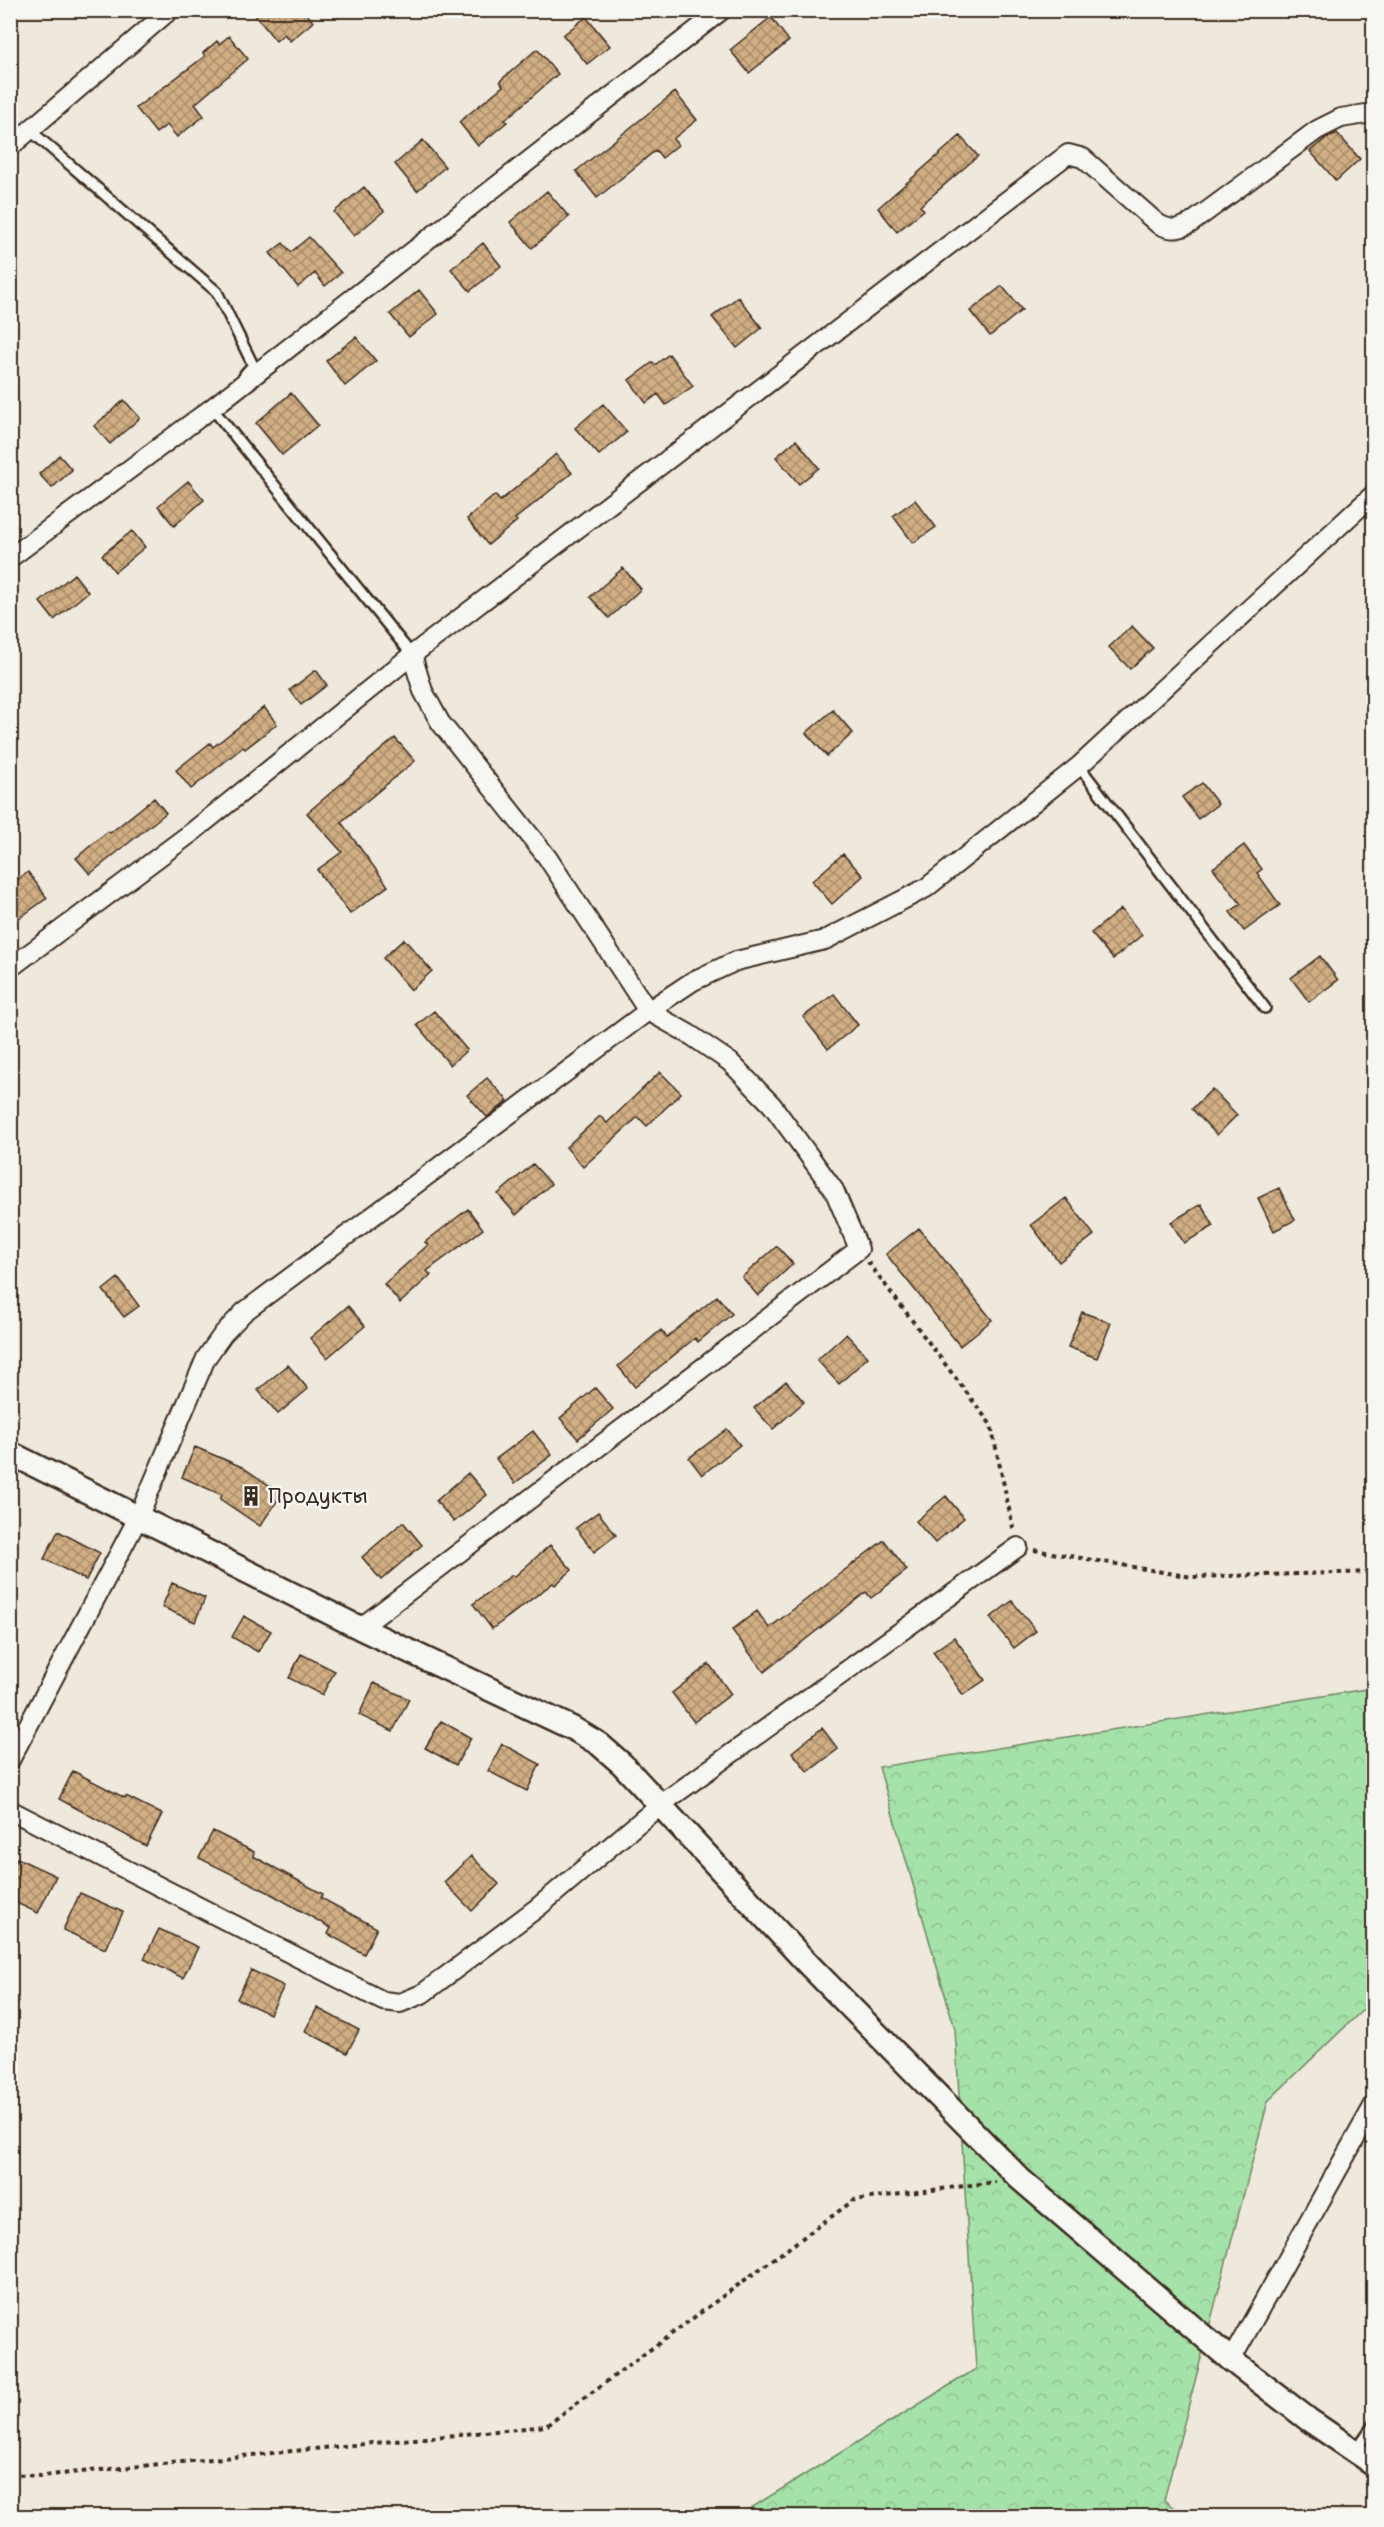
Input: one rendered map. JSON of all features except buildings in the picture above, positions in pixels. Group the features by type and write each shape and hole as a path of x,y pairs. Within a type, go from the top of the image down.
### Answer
{"street":[{"path":"10,147 170,10"},
{"path":"10,558 212,408 722,10"},
{"path":"10,968 191,834 412,655 1068,154 1083,158 1157,223 1166,228 1178,230 1191,223 1317,130 1341,118 1372,113"},
{"path":"10,128 30,131"},
{"path":"10,1760 138,1518 206,1358 230,1326 244,1312 648,1011 693,981 736,961 825,940 926,888 1079,766 1374,494"},
{"path":"360,1628 859,1249 834,1190 772,1105 730,1062 689,1034 648,1011 547,857 440,722 423,691 412,655"},
{"path":"10,1453 360,1628 572,1728 599,1744 622,1764 809,1965 1020,2179 1231,2360 1309,2420 1374,2464"},
{"path":"10,1810 383,2001 400,2003 422,1994 537,1908 660,1805 1018,1547"},
{"path":"1231,2360 1374,2105"}],"lane":[{"path":"30,131 218,292 253,365 212,408 412,655"},
{"path":"1079,766 1266,1008"},
{"path":"1355,2451 1374,2424"}],"path":[{"path":"859,1249 991,1425 1018,1547 1192,1577 1374,1572"},
{"path":"10,2474 51,2475 546,2426 854,2200 1020,2179"}],"green space":[{"path":"1373,1688 1373,2000 1268,2101 1164,2500 1184,2516 738,2516 976,2369 955,2029 879,1767"}],"place":[{"name":"Продукты","path":"251,1496"}]}
